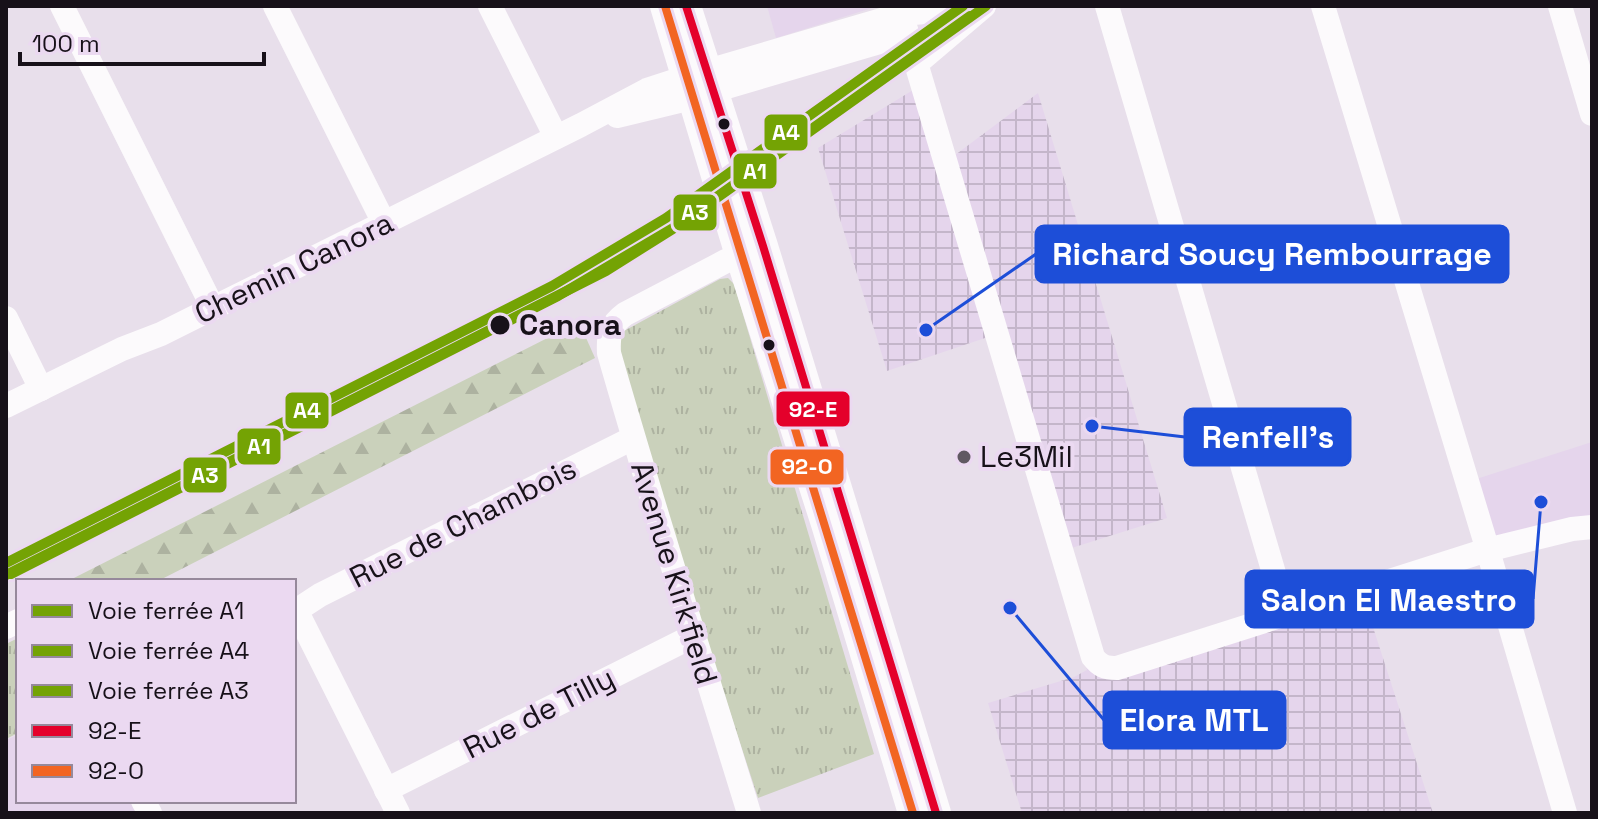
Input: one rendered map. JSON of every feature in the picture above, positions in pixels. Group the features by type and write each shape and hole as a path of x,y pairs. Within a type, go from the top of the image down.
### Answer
{"main road":[{"path":"665,6 700,84 936,813"},
{"path":"686,6 701,56 700,84"},
{"path":"752,250 826,524 913,813"}],"street":[{"path":"62,6 213,308"},
{"path":"275,6 384,223"},
{"path":"490,6 556,137"},
{"name":"Chemin Canora","path":"6,406 122,349 161,334 581,125 903,18 952,6"},
{"path":"917,63 984,6"},
{"path":"1107,6 1286,614"},
{"path":"1323,6 1565,813"},
{"path":"1560,6 1592,114"},
{"path":"903,18 1093,657 1100,665 1117,668 1487,550 1559,531 1592,527"},
{"name":"Avenue Kirkfield","path":"749,813 633,438 609,353 609,332 625,314 752,250"},
{"path":"6,318 41,389"},
{"name":"Rue de Chambois","path":"296,610 320,595 633,438"},
{"path":"296,613 398,813"},
{"name":"Rue de Tilly","path":"386,790 693,636"}],"shaded area":[{"path":"767,6 872,6 872,8 776,38"},
{"path":"918,87 947,161 1038,93 1167,518 1062,551 1100,665 1361,590 1433,813 1022,813 988,703 1074,677 1087,670 988,337 887,371 818,148"},
{"path":"1592,442 1592,527 1487,550 1467,482"},
{"path":"16,736 16,803 142,803 147,813 6,813 6,740"}],"green space":[{"path":"728,278 734,284 874,754 758,798 702,626 619,351 622,332 720,279"},
{"path":"579,322 595,358 162,579 72,579"},
{"path":"16,639 16,734 6,739 6,644"}],"rail line":[{"name":"A4","path":"6,563 552,286 666,218 963,6"},
{"name":"A1","path":"6,575 606,271 676,227 986,6"},
{"name":"A3","path":"11,574 558,296 673,228 970,16"}],"transit line":[{"name":"92-O","path":"665,6 913,813"},
{"name":"92-E","path":"686,6 763,246 936,813"}],"place":[{"name":"Canora","path":"500,325"},
{"name":"Richard Soucy Rembourrage","path":"926,330"},
{"name":"Renfell's","path":"1092,426"},
{"name":"Le3Mil","path":"964,457"},
{"name":"Salon El Maestro","path":"1541,502"},
{"name":"Elora MTL","path":"1010,608"}]}
